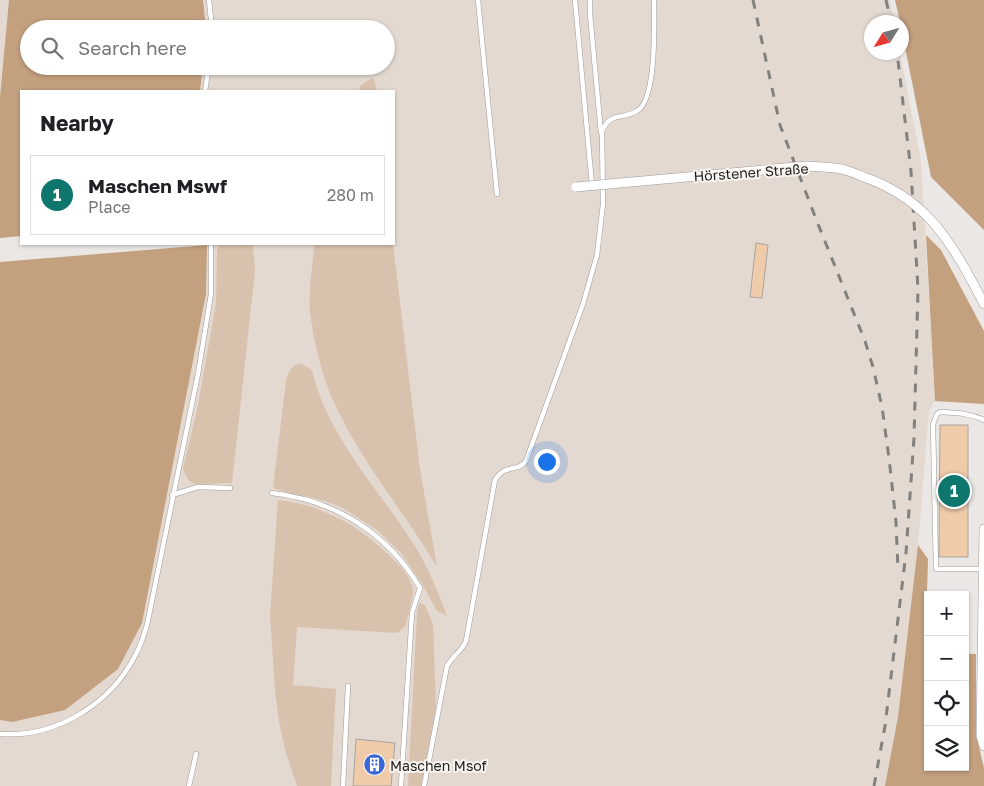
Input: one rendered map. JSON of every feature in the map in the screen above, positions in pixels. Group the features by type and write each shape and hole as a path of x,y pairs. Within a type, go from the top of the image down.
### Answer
{"street":[{"name":"Hörstener Straße","path":"576,187 807,166 842,170 877,182 907,198 932,220 955,249 984,304"},
{"path":"984,529 982,736 984,746"}],"lane":[{"path":"209,0 211,20"},
{"path":"478,0 497,194"},
{"path":"575,0 592,185"},
{"path":"424,786 447,666 466,642 495,480 502,471 522,466 526,461 590,281 597,255 603,210 601,139 590,0"},
{"path":"601,139 605,124 610,119 638,111 645,104 653,54 654,0"},
{"path":"205,90 208,75"},
{"path":"0,734 38,732 68,720 96,703 114,686 137,654 147,625 198,374 211,294 211,245"},
{"path":"984,420 977,416 962,413 940,412 936,414 933,424 936,569 984,569"},
{"path":"172,495 198,487 230,488"},
{"path":"272,493 291,495 326,505 356,521 377,536 396,554 420,588 412,613 401,786"},
{"path":"343,786 348,686"},
{"path":"189,786 196,754"}],"shaded area":[{"path":"0,0 9,0 0,97"},
{"path":"9,0 203,0 205,20 20,20 20,75 202,75 200,90 20,90 20,236 0,238 0,97"},
{"path":"203,0 890,0 893,15 864,15 864,60 901,60 921,161 935,401 929,411 918,545 928,559 927,591 924,591 924,771 969,771 969,654 976,654 976,735 984,768 984,786 0,786 0,720 12,722 142,623 206,294 207,245 395,245 395,90 200,90 202,75 395,75 395,20 205,20"},
{"path":"895,0 984,0 984,230 931,177 908,60 909,15 898,15"},
{"path":"372,78 377,90 359,90 361,85"},
{"path":"926,235 941,250 984,331 984,404 935,401"},
{"path":"207,245 206,294 142,623 118,669 65,710 12,722 0,720 0,262"},
{"path":"219,245 253,245 255,271 232,483 195,484 188,480 183,469 198,405 216,303 217,249"},
{"path":"314,245 393,245 420,469 437,567 371,468 336,407 316,348 310,312"},
{"path":"298,364 302,364 312,370 319,394 341,438 417,549 447,616 437,611 421,582 401,553 377,530 343,508 325,501 273,487 286,382 290,371"},
{"path":"278,500 310,506 352,526 378,545 397,563 407,575 413,590 405,627 397,633 297,627 293,685 336,689 331,786 297,786 286,753 279,722 270,615"},
{"path":"918,545 928,559 927,591 924,591 924,771 969,771 969,654 976,654 976,735 984,768 984,786 885,786 898,717"},
{"path":"419,603 425,605 433,624 436,709 421,786 408,786 417,613"}],"building":[{"path":"756,243 768,245 762,298 750,297"},
{"path":"940,425 968,425 968,557 939,557"},
{"name":"Maschen Msof","path":"356,739 395,743 391,786 353,786"}],"railway":[{"path":"753,0 780,125 865,341 873,367 882,407 889,458 896,522 898,570"},
{"path":"886,0 889,15"},
{"path":"874,786 885,726 906,553 914,438 918,289 911,171 898,60"}],"place":[{"name":"Maschen Mswf","path":"954,491"},
{"name":"Maschen Msof","path":"374,765"}]}
